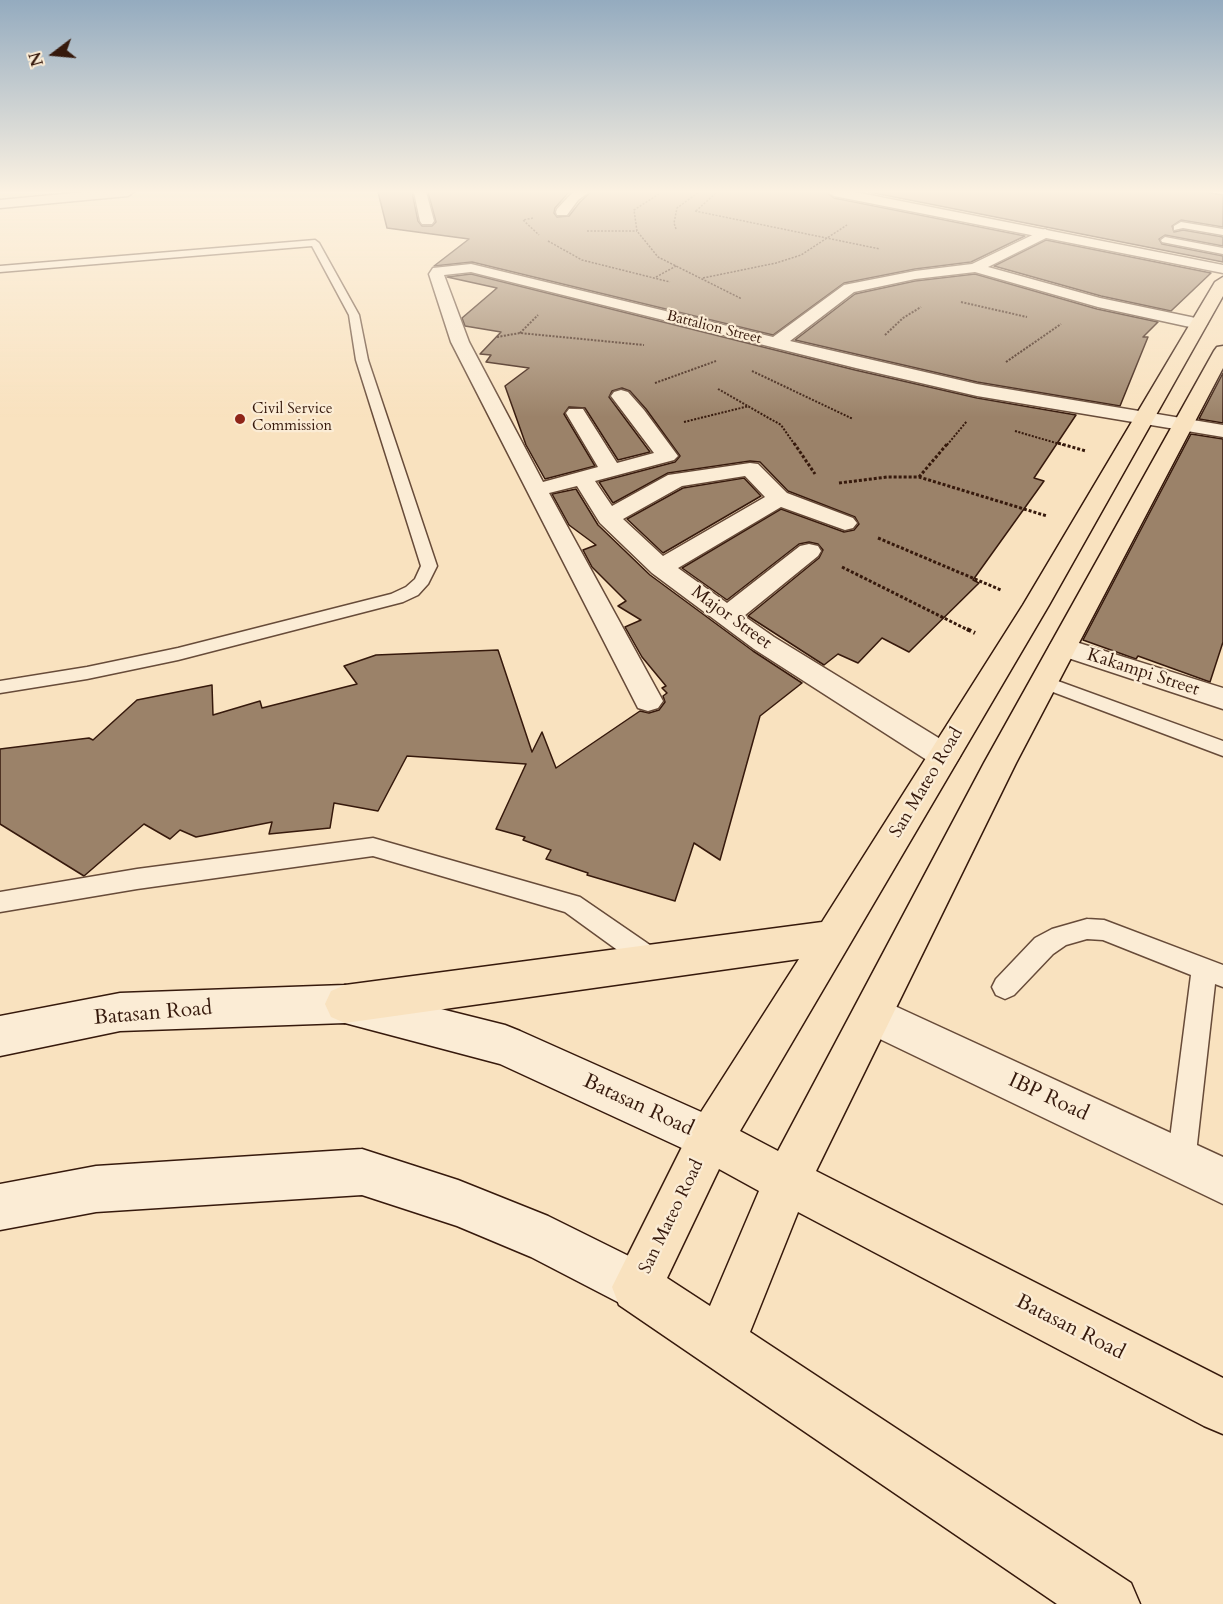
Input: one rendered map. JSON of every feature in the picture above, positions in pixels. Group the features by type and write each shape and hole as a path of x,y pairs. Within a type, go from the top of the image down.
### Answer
{"main road":[{"name":"San Mateo Road","path":"637,1287 710,1139 1036,605 1223,282"},
{"path":"720,1343 787,1181 1044,682 1223,351"},
{"path":"345,1004 834,937"},
{"name":"Batasan Road","path":"710,1139 1223,1407"},
{"path":"637,1287 1110,1604"}],"street":[{"name":"Battalion Street","path":"648,700 460,342 436,274 438,271 446,268 471,268 856,363 982,391 1223,431"},
{"path":"768,341 849,288 975,268 1098,302 1199,324"},
{"path":"536,490 666,456 637,414 621,396"},
{"path":"576,413 611,471"},
{"path":"608,518 676,480 750,469 786,501 845,523"},
{"name":"Major Street","path":"583,479 608,518 661,568 764,643 944,756"},
{"path":"661,568 786,501"},
{"path":"727,616 809,550"},
{"name":"Kakampi Street","path":"1063,646 1223,699"},
{"name":"Batasan Road","path":"0,1036 120,1012 345,1004 505,1045 710,1139"},
{"name":"IBP Road","path":"873,1015 1223,1181"},
{"path":"0,1207 96,1189 362,1172 458,1203 548,1240 637,1287"}],"lane":[{"path":"0,269 26,267"},
{"path":"0,687 87,673 178,654 397,598 417,586 429,566 362,360 354,315 328,267"},
{"path":"1044,682 1223,749"},
{"path":"0,902 137,879 373,847 572,904 654,962"},
{"path":"1005,987 1044,946 1060,936 1087,929 1104,930 1214,972 1181,1162"}],"path":[{"path":"607,267 675,284 635,309"},
{"path":"656,278 673,267"},
{"path":"680,267 742,299"},
{"path":"703,278 757,267"},
{"path":"896,279 938,297 1036,319"},
{"path":"856,363 903,318 938,297"},
{"path":"919,477 969,419 982,391 1012,355 1098,302"},
{"path":"460,342 520,333 651,345"},
{"path":"621,396 768,341"},
{"path":"713,356 723,358 853,419"},
{"path":"718,389 782,425 822,485"},
{"path":"1012,431 1121,461"},
{"path":"786,501 822,485 887,477 919,477 1082,527"},
{"path":"845,523 1036,605"},
{"path":"809,550 1008,649"}],"building":[{"path":"492,267 932,267 844,283 773,335"},
{"path":"997,267 1180,267 1211,273 1171,311 1101,296"},
{"path":"471,274 855,370 977,398 1076,415 1034,478 1044,481 973,580 979,583 909,652 882,638 858,663 838,654 824,665 748,616 819,558 823,550 818,544 809,542 799,544 727,600 682,568 781,509 844,532 854,530 859,524 855,517 788,491 760,462 750,461 668,473 613,503 599,482 675,462 680,456 646,409 630,391 622,388 612,391 609,397 650,452 618,460 585,408 569,407 564,414 595,466 545,479 526,445 505,386 529,368 486,362 491,355 480,354 501,332 465,326 462,318 497,288 447,277"},
{"path":"975,274 1097,309 1158,322 1143,337 1148,337 1120,406 977,382 795,340 855,294 915,281"},
{"path":"1223,373 1223,423 1199,419"},
{"path":"1191,434 1223,439 1223,642 1210,682 1138,656 1136,659 1083,640"},
{"path":"744,478 761,496 663,553 627,519 683,488"},
{"path":"576,489 598,525 650,575 753,651 802,683 760,716 720,860 694,843 675,901 587,875 588,873 546,859 551,850 523,840 525,837 496,829 526,764 407,756 378,811 334,803 330,828 269,834 272,822 196,837 180,830 170,839 144,824 84,876 0,824 0,749 89,738 93,740 137,700 212,685 213,715 260,701 262,708 357,684 344,666 376,655 498,650 532,752 542,732 556,768 640,711 649,713 659,710 665,702 663,696 667,693 662,688 666,686 642,657 625,627 641,620 618,606 626,601 592,567 583,550 596,545 569,525 552,494"}],"place":[{"name":"Civil Service Commission","path":"240,419"}]}
